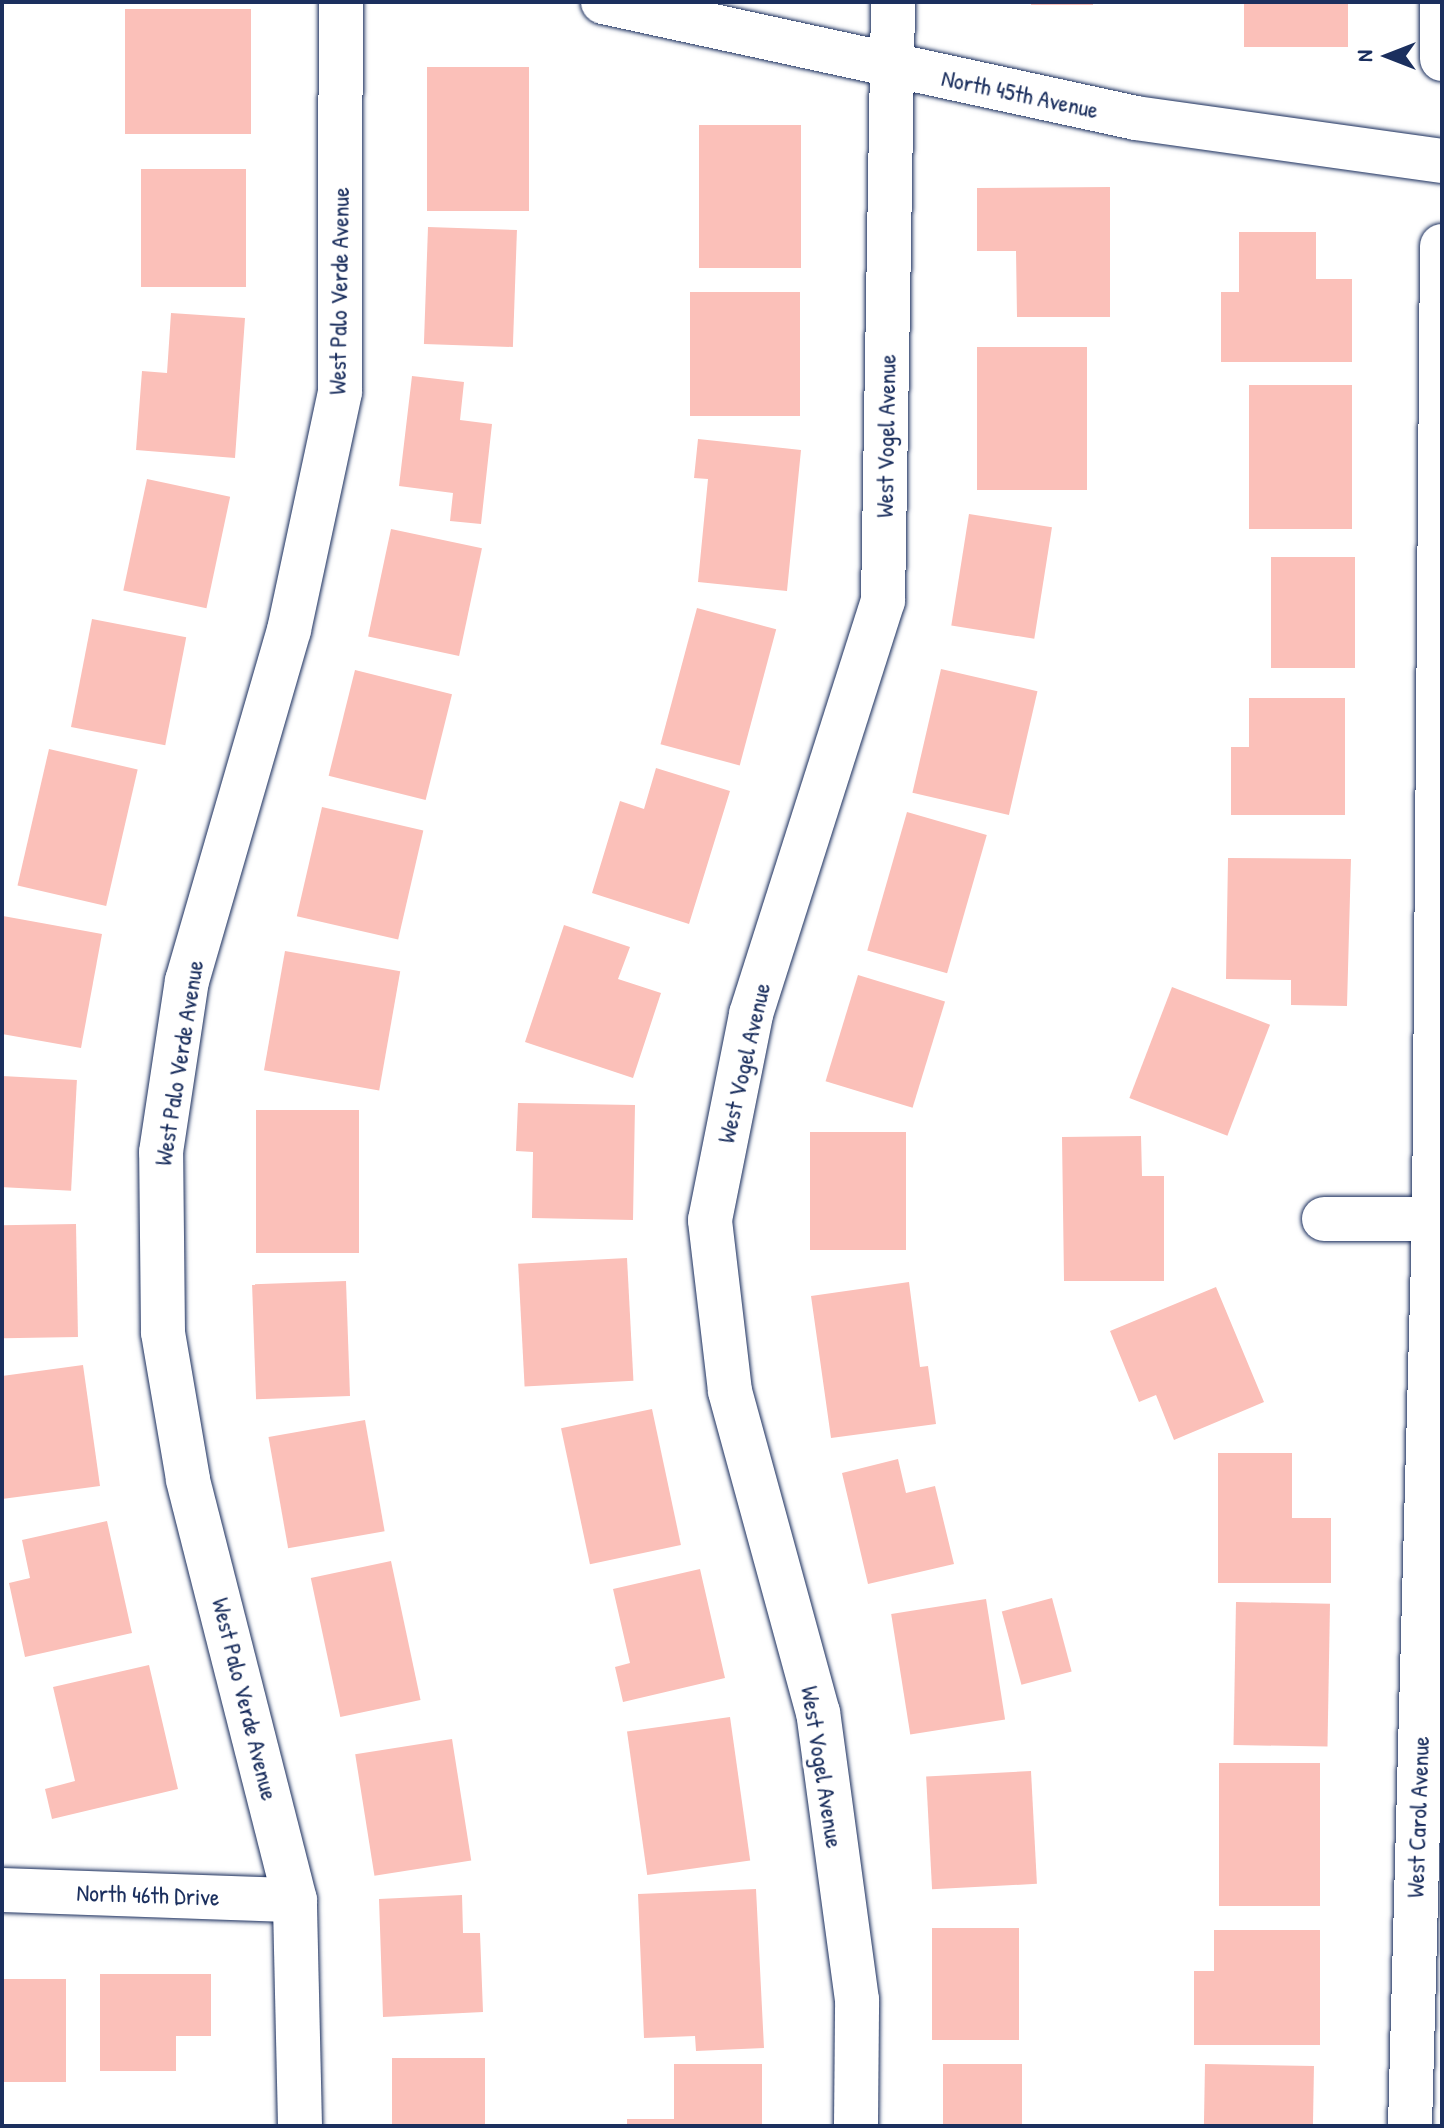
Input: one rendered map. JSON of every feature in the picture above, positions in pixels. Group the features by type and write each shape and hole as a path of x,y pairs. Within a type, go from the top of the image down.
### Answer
{"street":[{"name":"West Palo Verde Avenue","path":"300,2126 295,1900 188,1479 163,1332 161,1152 187,981 289,630 340,392 341,2"},
{"name":"North 45th Avenue","path":"603,2 893,68 1136,118 1442,161"},
{"name":"West Vogel Avenue","path":"856,2126 857,2000 818,1713 730,1391 710,1220 751,1014 883,601 893,2"},
{"path":"1442,2 1442,59"},
{"name":"West Carol Avenue","path":"1410,2126 1434,1219 1442,246"},
{"path":"1324,1219 1434,1219"},
{"name":"North 46th Drive","path":"2,1890 295,1900"}],"building":[{"path":"1031,2 1093,2 1093,5 1031,5"},
{"path":"1244,2 1348,2 1348,47 1244,47"},
{"path":"125,9 251,9 251,134 125,134"},
{"path":"427,67 529,67 529,211 427,211"},
{"path":"699,125 801,125 801,268 699,268"},
{"path":"141,169 246,169 246,287 141,287"},
{"path":"1110,187 1110,317 1017,317 1016,251 977,251 977,188"},
{"path":"428,227 517,230 513,347 424,344"},
{"path":"1239,232 1316,232 1316,279 1352,279 1352,362 1221,362 1221,292 1239,292"},
{"path":"690,292 800,292 800,416 690,416"},
{"path":"171,313 245,318 235,458 136,450 142,371 167,373"},
{"path":"977,347 1087,347 1087,490 977,490"},
{"path":"412,376 464,382 460,420 492,424 481,524 450,521 453,493 399,486"},
{"path":"1249,385 1352,385 1352,529 1249,529"},
{"path":"698,439 801,450 787,591 698,582 708,479 694,478"},
{"path":"147,479 230,497 206,608 123,591"},
{"path":"969,514 1052,527 1034,639 951,626"},
{"path":"391,529 482,548 459,656 368,637"},
{"path":"1271,557 1355,557 1355,668 1271,668"},
{"path":"697,608 776,629 740,765 661,744"},
{"path":"92,619 186,637 165,745 71,727"},
{"path":"941,669 1037,691 1009,815 912,793"},
{"path":"355,670 452,694 426,800 329,776"},
{"path":"1249,698 1345,698 1345,815 1231,815 1231,747 1249,747"},
{"path":"49,749 138,769 106,906 18,885"},
{"path":"656,768 730,791 689,924 592,893 620,801 644,809"},
{"path":"322,807 423,830 398,940 297,916"},
{"path":"907,812 987,835 947,973 867,950"},
{"path":"1228,858 1351,859 1347,1006 1291,1005 1291,980 1226,979"},
{"path":"3,916 102,934 81,1048 2,1034"},
{"path":"564,925 630,947 618,979 661,993 633,1078 525,1042"},
{"path":"285,951 400,971 379,1090 264,1070"},
{"path":"858,975 945,1002 913,1108 826,1081"},
{"path":"1172,987 1270,1025 1227,1136 1129,1098"},
{"path":"2,1076 77,1080 71,1191 2,1187"},
{"path":"518,1103 635,1105 633,1220 532,1218 533,1152 516,1151"},
{"path":"256,1110 359,1110 359,1253 256,1253"},
{"path":"810,1132 906,1132 906,1250 810,1250"},
{"path":"1141,1136 1142,1176 1164,1176 1164,1281 1064,1281 1062,1137"},
{"path":"76,1224 78,1337 4,1338 2,1225"},
{"path":"627,1258 633,1381 525,1387 518,1264"},
{"path":"346,1281 350,1396 256,1399 252,1284"},
{"path":"909,1282 920,1367 928,1366 936,1424 831,1438 811,1296"},
{"path":"1216,1287 1264,1402 1174,1440 1156,1395 1139,1402 1110,1331"},
{"path":"83,1365 100,1486 2,1499 2,1376"},
{"path":"652,1409 681,1545 590,1564 561,1428"},
{"path":"365,1420 385,1531 288,1548 268,1437"},
{"path":"1218,1453 1292,1453 1292,1518 1331,1518 1331,1583 1218,1583"},
{"path":"898,1459 906,1493 935,1486 954,1564 868,1584 842,1473"},
{"path":"107,1521 132,1633 25,1657 9,1583 30,1578 22,1540"},
{"path":"391,1561 421,1700 340,1717 311,1578"},
{"path":"700,1569 725,1678 623,1702 615,1667 630,1663 613,1589"},
{"path":"1052,1598 1072,1671 1021,1685 1002,1611"},
{"path":"986,1599 1005,1719 910,1735 891,1614"},
{"path":"1236,1602 1330,1604 1327,1747 1234,1745"},
{"path":"149,1665 178,1789 52,1819 45,1789 75,1781 53,1687"},
{"path":"730,1717 750,1861 647,1875 627,1731"},
{"path":"452,1739 471,1860 374,1876 355,1754"},
{"path":"1219,1763 1320,1763 1320,1906 1219,1906"},
{"path":"1031,1771 1037,1884 932,1889 926,1776"},
{"path":"756,1889 764,2048 696,2051 695,2036 644,2038 638,1894"},
{"path":"462,1895 463,1933 480,1933 483,2012 383,2017 379,1899"},
{"path":"932,1928 1019,1928 1019,2040 932,2040"},
{"path":"1214,1930 1320,1930 1320,2045 1194,2045 1194,1971 1214,1971"},
{"path":"100,1974 211,1974 211,2036 176,2036 176,2071 100,2071"},
{"path":"2,1979 66,1979 66,2082 2,2082"},
{"path":"392,2058 485,2058 485,2126 392,2126"},
{"path":"674,2064 762,2064 762,2126 627,2126 627,2119 674,2119"},
{"path":"943,2064 1022,2064 1022,2126 943,2126"},
{"path":"1205,2064 1314,2066 1313,2126 1204,2126"}]}
